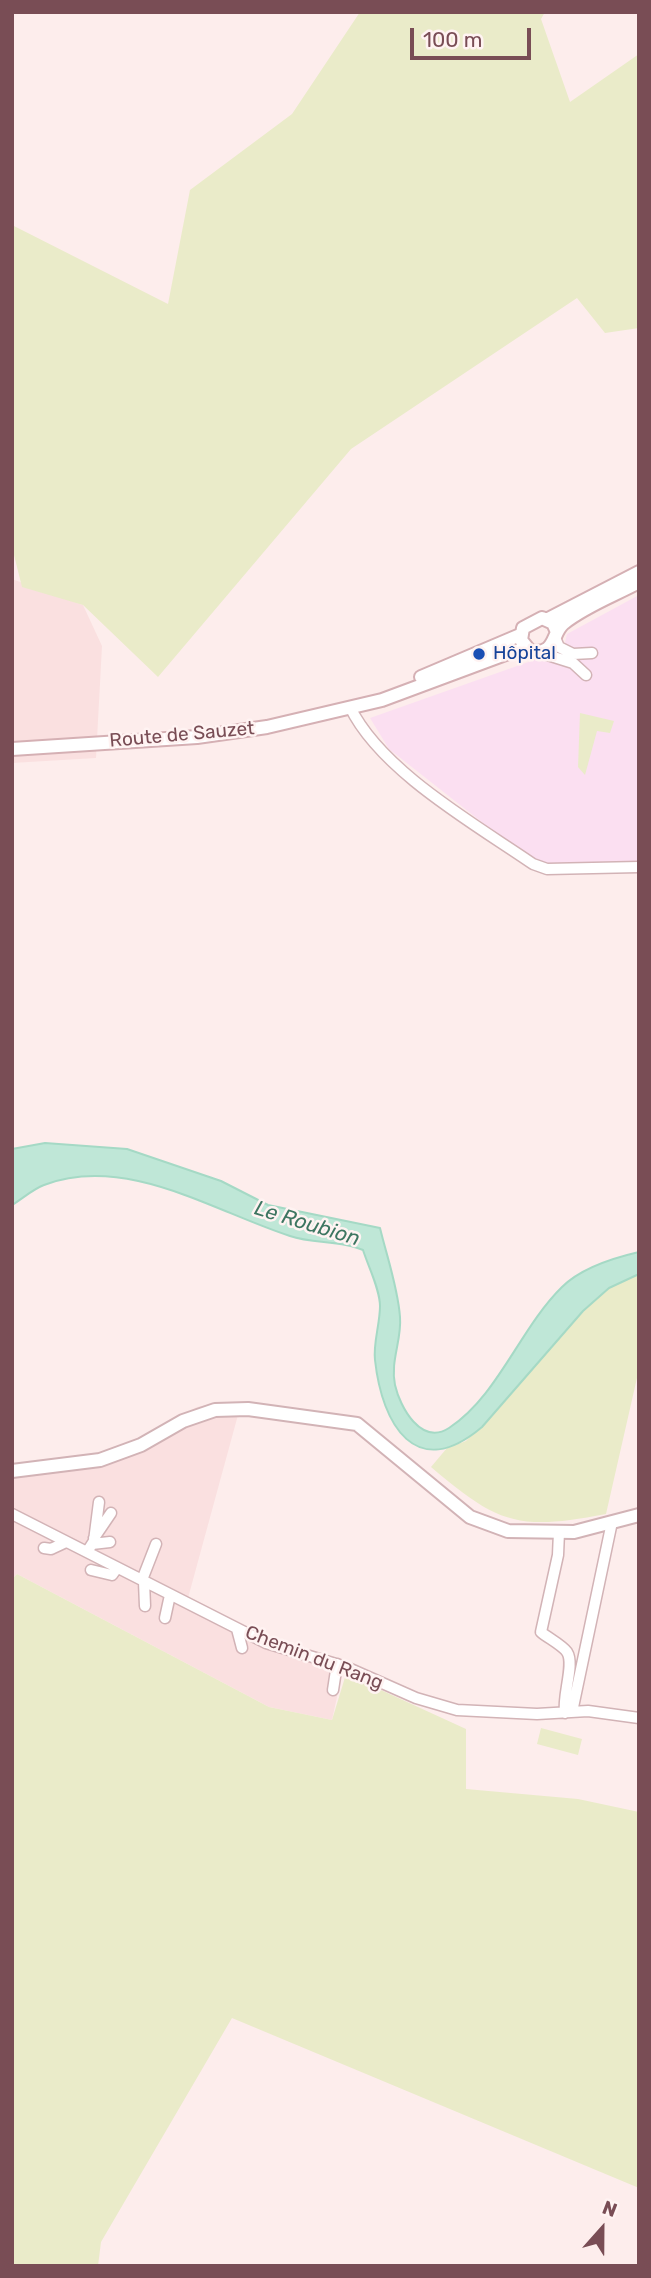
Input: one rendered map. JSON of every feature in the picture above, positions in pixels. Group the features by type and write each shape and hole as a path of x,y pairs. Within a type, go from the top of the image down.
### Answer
{"main road":[{"path":"639,572 548,619 557,636 569,619 639,582"},
{"name":"Route de Sauzet","path":"350,707 520,635 528,622 548,619"},
{"path":"520,635 532,651"},
{"name":"Route de Sauzet","path":"12,749 231,733 306,719 382,700 511,652 532,651 557,636"},
{"path":"12,1471 100,1460 141,1445 183,1421 215,1410 248,1409 357,1424 470,1517 508,1531 574,1532 639,1515"}],"street":[{"path":"557,636 559,648 573,654 592,653"},
{"path":"532,651 573,663 586,675"},
{"path":"350,707 367,732 412,779 533,864 547,869 639,867"},
{"path":"91,1545 99,1502"},
{"path":"91,1545 111,1513"},
{"name":"Chemin du Rang","path":"12,1514 66,1542 91,1545 117,1568 266,1643 313,1662 337,1664 416,1698 457,1710 639,1718"},
{"path":"569,1713 612,1522"},
{"path":"559,1532 558,1555 541,1632 567,1651 569,1659 562,1699 569,1713"},
{"path":"44,1548 51,1549 66,1542"},
{"path":"91,1545 110,1542"},
{"path":"145,1606 143,1581 156,1544"},
{"path":"91,1570 106,1576 112,1575 117,1568"},
{"path":"165,1618 170,1595"},
{"path":"237,1629 242,1648"},
{"path":"333,1690 337,1664"}],"shaded area":[{"path":"360,12 545,12 541,19 570,102 639,54 639,328 605,333 577,298 351,449 158,677 83,605 22,587 12,547 12,225 168,304 190,190 292,114"},
{"path":"12,579 83,605 102,646 96,758 12,763"},
{"path":"639,595 639,868 540,868 389,749 370,718 551,654 564,647 567,634"},
{"path":"580,713 614,721 610,733 597,731 585,775 578,767"},
{"path":"639,1274 639,1369 606,1514 551,1522 511,1518 474,1501 431,1467 447,1448 466,1441 583,1311 609,1288"},
{"path":"220,1402 241,1404 188,1598 267,1638 345,1660 332,1720 269,1707 17,1574 12,1579 12,1465 93,1454 133,1442 197,1407"},
{"path":"17,1574 269,1707 332,1720 346,1674 466,1729 466,1789 578,1799 639,1812 639,2188 232,2018 101,2242 98,2266 12,2266 12,1579"},
{"path":"541,1728 582,1739 578,1755 537,1744"}],"water":[{"name":"Le Roubion","path":"45,1143 127,1149 221,1181 268,1205 380,1228 399,1306 395,1385 413,1422 429,1432 449,1428 481,1398 547,1304 570,1280 598,1265 639,1252 639,1274 609,1288 583,1311 482,1427 459,1443 438,1449 421,1448 406,1439 385,1406 375,1360 379,1299 363,1250 290,1236 169,1190 106,1176 75,1177 44,1185 12,1205 12,1149"}],"place":[{"name":"Hôpital","path":"479,654"}]}
